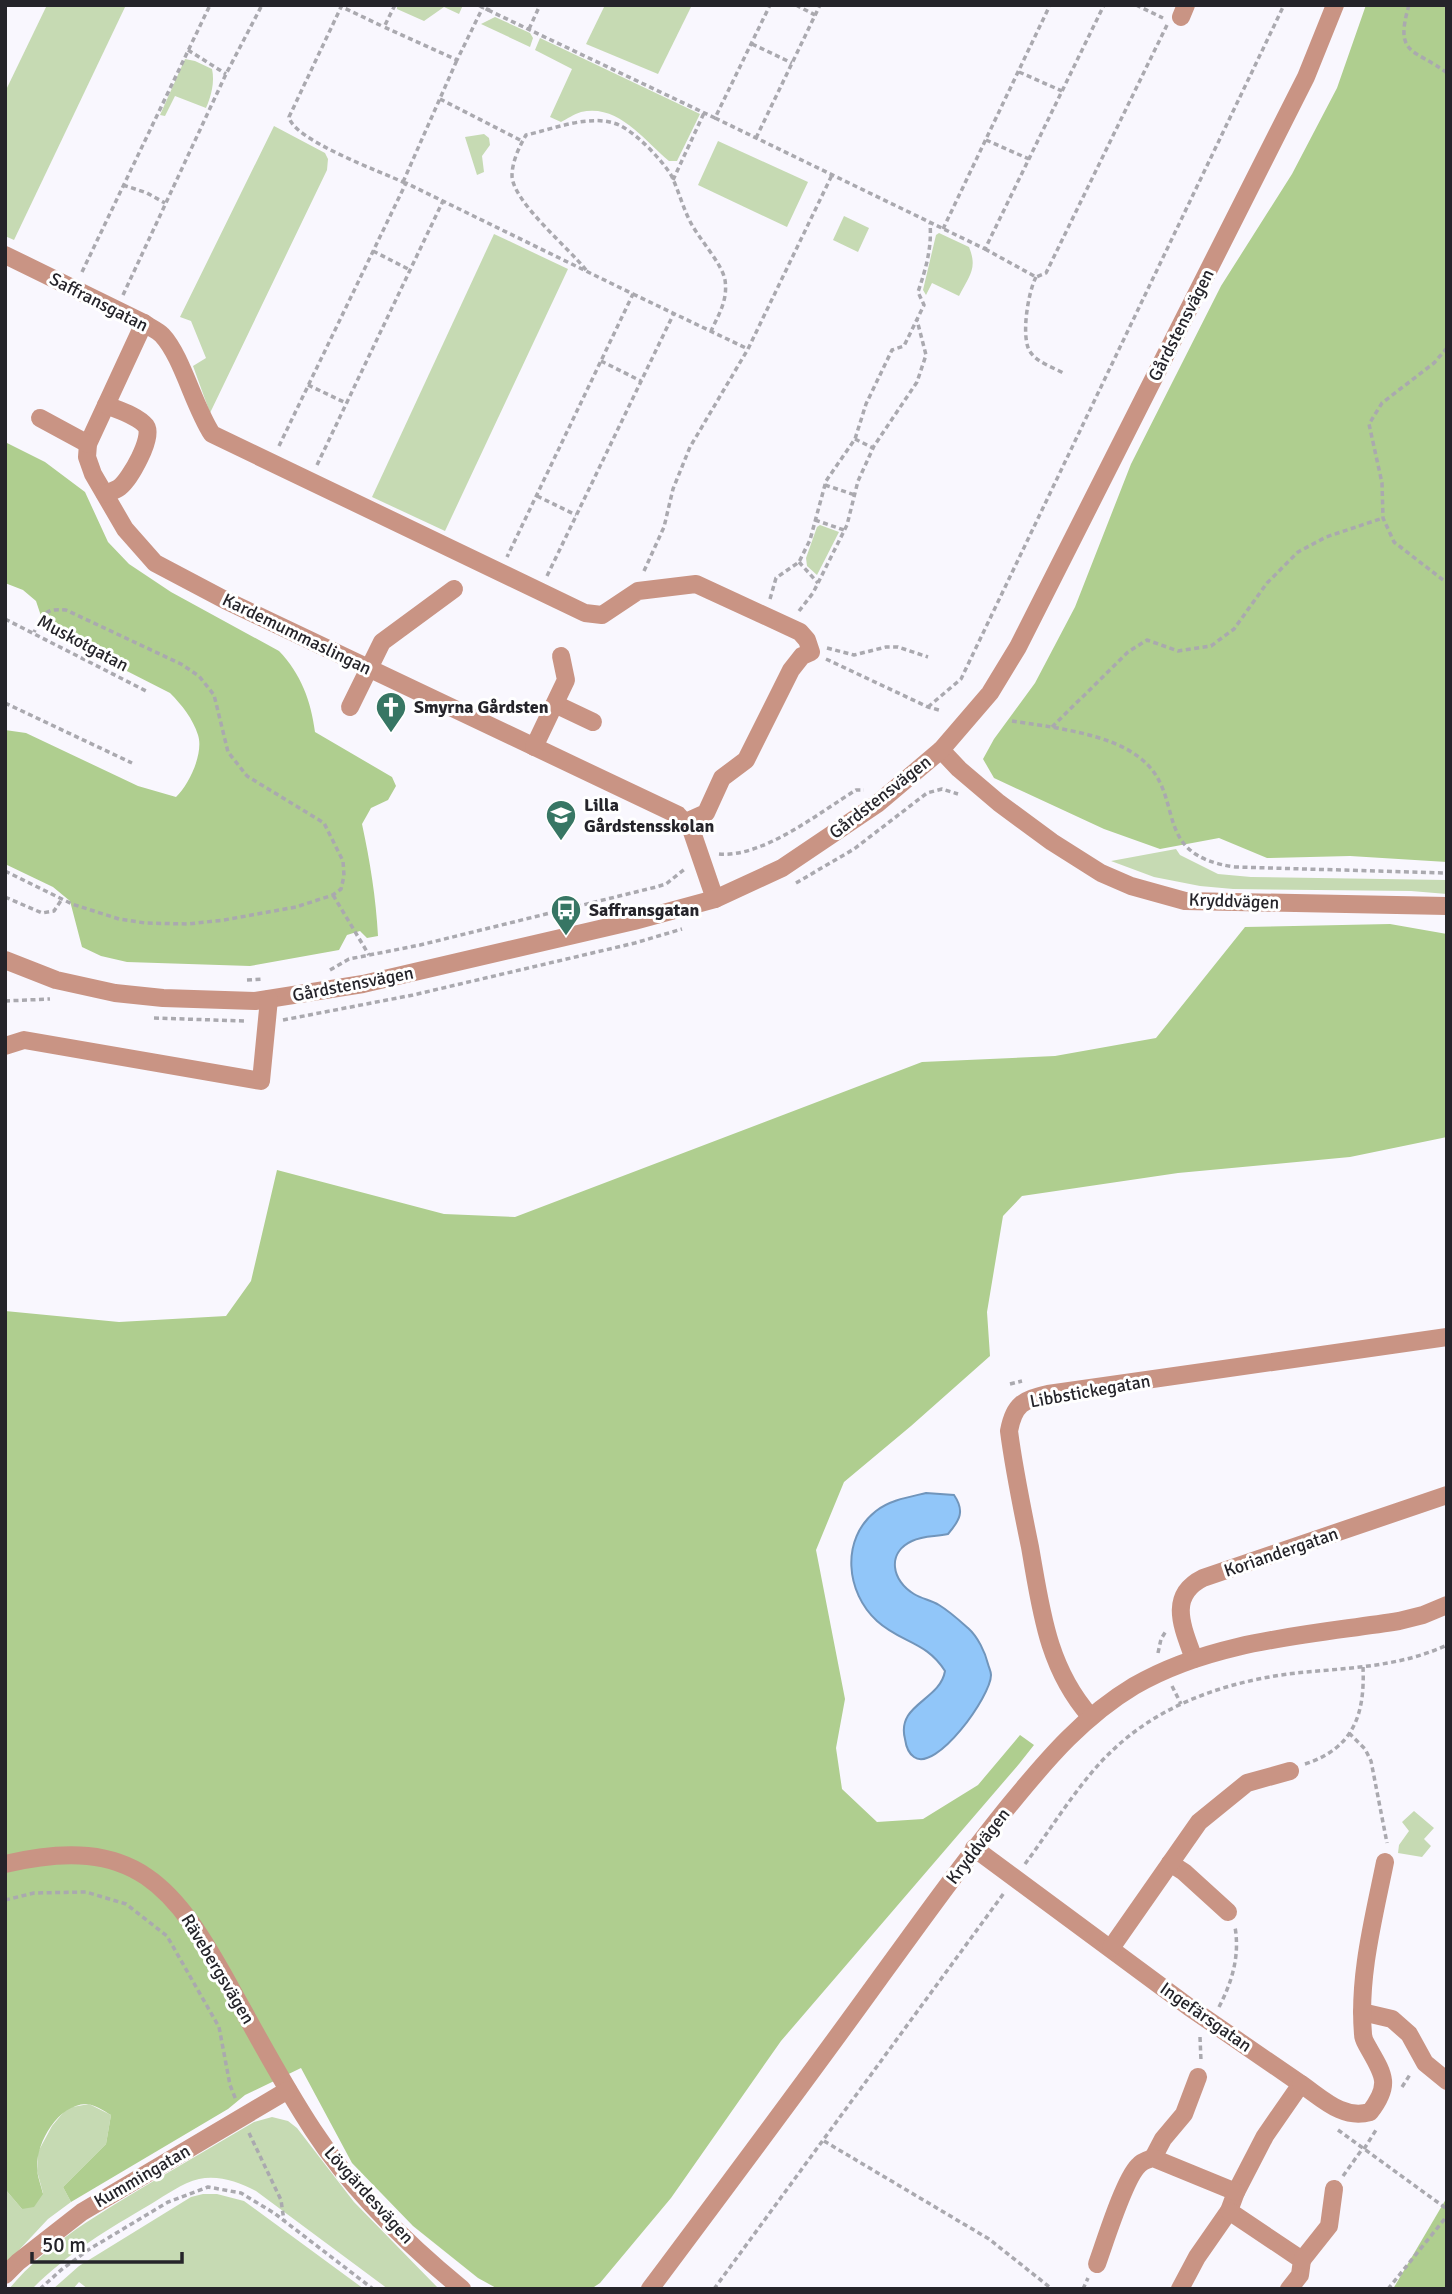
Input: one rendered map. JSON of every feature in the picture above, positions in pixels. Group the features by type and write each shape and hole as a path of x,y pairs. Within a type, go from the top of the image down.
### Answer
{"street":[{"name":"Gårdstensvägen","path":"5,960 56,980 116,993 220,1001 312,994 715,899 782,868 877,804 941,750 990,693 1018,647 1306,77 1335,5"},
{"name":"Saffransgatan","path":"5,255 144,323 162,336 175,357 204,422 212,434 224,440 585,613 602,615 638,591 696,584 800,632 807,640 811,652"},
{"path":"40,418 88,444 144,323"},
{"path":"105,494 121,486 130,475 148,432 145,426 133,417 106,405"},
{"name":"Kardemummaslingan","path":"88,444 87,457 105,494 125,529 155,563 225,600 678,815 686,822"},
{"path":"350,707 383,642 454,589"},
{"path":"715,899 686,822 706,813 722,778 746,760 791,670 802,656 811,652"},
{"path":"534,747 566,680 561,656"},
{"path":"555,704 593,722"},
{"name":"Kryddvägen","path":"941,750 999,803 1052,842 1101,873 1131,886 1185,901 1447,906"},
{"path":"5,1046 24,1040 261,1081 269,999"},
{"name":"Libbstickegatan","path":"1090,1717 1064,1679 1047,1639 1009,1431 1016,1409 1023,1402 1048,1394 1447,1337"},
{"name":"Koriandergatan","path":"1194,1659 1182,1622 1180,1606 1189,1585 1447,1495"},
{"name":"Kryddvägen","path":"650,2289 780,2117 974,1848 1057,1748 1090,1717 1135,1686 1194,1659 1247,1645 1399,1621 1447,1605"},
{"path":"1111,1948 1199,1822 1247,1783 1290,1771"},
{"name":"Ingefärsgatan","path":"974,1848 1210,2021 1301,2084 1352,2115 1370,2112 1379,2101 1383,2088 1383,2073 1363,2038 1362,2012 1368,1948 1385,1862"},
{"name":"Rävebergsvägen","path":"5,1864 40,1856 81,1854 122,1864 156,1882 196,1927 288,2090"},
{"path":"1170,1863 1184,1872 1228,1913"},
{"path":"1362,2012 1392,2019 1409,2034 1424,2063 1447,2081"},
{"path":"1153,2158 1163,2139 1184,2114 1198,2077"},
{"path":"1180,2289 1229,2211 1265,2136 1301,2084"},
{"name":"Kummingatan","path":"5,2275 82,2211 288,2090"},
{"name":"Lövgärdesvägen","path":"288,2090 315,2133 344,2171 405,2238 462,2289"},
{"path":"1097,2264 1136,2167 1144,2161 1153,2158 1236,2192"},
{"path":"1289,2289 1300,2275 1302,2260 1329,2226 1334,2189"},
{"path":"1229,2211 1302,2260"}],"path":[{"path":"76,283 210,5"},
{"path":"122,304 124,294 165,204 226,74 262,5"},
{"path":"384,27 395,5"},
{"path":"529,29 540,5"},
{"path":"715,118 770,5"},
{"path":"796,5 815,15"},
{"path":"756,138 820,5"},
{"path":"943,229 1050,5"},
{"path":"985,249 1104,5"},
{"path":"1065,373 1029,352 1025,342 1030,290 1036,277 1046,273 1053,264 1168,21 1136,5"},
{"path":"928,707 961,679 1284,5"},
{"path":"1409,5 1402,29 1411,52 1447,73"},
{"path":"457,60 341,6 289,117 290,124 306,138 443,201 748,349"},
{"path":"273,457 373,251 457,60 485,7 985,249 1036,277"},
{"path":"752,44 792,63"},
{"path":"188,50 226,74"},
{"path":"1018,72 1062,91"},
{"path":"439,99 522,141"},
{"path":"673,180 704,113"},
{"path":"587,272 576,256 518,196 512,177 518,147 526,135 602,121 621,126 644,144 670,174 691,224 724,276 726,295 710,331"},
{"path":"986,140 1029,159"},
{"path":"639,582 664,527 673,489 690,447 748,349 832,175"},
{"path":"123,185 147,193 165,204"},
{"path":"312,476 443,201"},
{"path":"768,610 776,578 799,562 810,540 825,485 855,439 866,404 892,350 904,346 924,305 918,292 929,259 932,240 930,223"},
{"path":"373,251 410,270"},
{"path":"502,568 633,294"},
{"path":"547,578 674,313"},
{"path":"795,615 813,593 844,530 858,481 873,448 917,382 926,355 917,320"},
{"path":"1447,348 1434,363 1382,403 1368,424 1382,483 1384,518 1394,542 1447,583"},
{"path":"601,361 641,381"},
{"path":"308,385 346,403"},
{"path":"855,439 873,448"},
{"path":"825,485 855,495"},
{"path":"537,495 576,515"},
{"path":"1052,727 1128,652 1147,640 1178,651 1210,646 1234,629 1267,583 1298,552 1326,537 1384,518"},
{"path":"815,520 844,530"},
{"path":"799,562 818,583"},
{"path":"5,871 62,899 119,919 145,923 188,924 296,907 333,895 341,889 344,876 343,860 324,823 247,776 228,752 214,695 199,676 181,664 66,610 53,609 46,612 34,632"},
{"name":"Muskotgatan","path":"5,619 148,692"},
{"path":"811,652 828,648 854,655 886,647 898,647 928,657"},
{"path":"811,652 939,710"},
{"path":"5,703 132,762"},
{"path":"1012,721 1052,727 1103,740 1141,758 1153,771 1164,791 1173,827 1182,841 1214,864 1235,867 1447,873"},
{"path":"793,885 854,849 927,793 942,789 960,795"},
{"path":"329,971 349,959 421,945 666,884 685,869 719,854 744,853 783,835 856,790 866,790 890,822"},
{"path":"716,844 719,854"},
{"path":"333,895 369,955"},
{"path":"5,897 42,914 54,911 62,899"},
{"path":"148,1017 267,1021 319,1014 635,943 693,926"},
{"path":"245,980 268,979"},
{"path":"5,1001 34,998 62,1001"},
{"path":"1290,1771 1336,1748 1349,1732 1361,1711 1363,1667"},
{"path":"1349,1732 1365,1749 1371,1761 1387,1838 1385,1862"},
{"path":"5,1900 34,1893 86,1892 126,1904 167,1936 219,2027 230,2085 281,2200 284,2221"},
{"path":"1198,2077 1202,2058 1200,2036 1228,1987 1236,1961 1237,1941 1228,1913"},
{"path":"1332,2126 1447,2209"},
{"path":"824,2141 989,2239 1052,2289"},
{"path":"1334,2189 1363,2148"},
{"path":"40,2289 88,2250 168,2202 208,2187 241,2193 284,2221 373,2289"},
{"path":"1388,2289 1447,2216"}],"green space":[{"path":"47,5 126,5 14,240 5,236 5,92"},
{"path":"397,5 463,5 459,14 444,7 424,21 397,9"},
{"path":"605,5 692,5 658,74 586,44"},
{"path":"1366,5 1447,5 1447,862 1350,856 1267,858 1219,838 1160,849 1104,829 994,778 983,759 994,739 1035,683 1075,607 1131,464 1221,286 1292,174 1337,88"},
{"path":"495,17 530,33 533,38 530,47 481,24"},
{"path":"540,38 700,114 677,161 669,161 630,126 607,113 581,112 561,122 550,117 572,69 535,50"},
{"path":"185,59 212,69 212,89 206,108 175,96 165,116 160,115"},
{"path":"274,126 325,153 328,159 327,170 210,413 193,366 206,358 191,321 180,317"},
{"path":"484,134 489,138 490,145 482,156 484,172 477,175 465,137"},
{"path":"718,141 808,182 787,227 698,185"},
{"path":"844,216 869,228 858,252 833,240"},
{"path":"939,233 969,247 972,255 971,272 959,296 932,283 926,295 923,290 936,235"},
{"path":"494,234 568,269 445,531 372,497"},
{"path":"5,442 45,462 85,492 108,542 129,564 171,592 279,651 304,688 315,732 392,777 396,786 388,800 371,808 362,824 378,936 367,938 360,931 347,935 339,950 250,966 127,962 101,956 82,947 70,901 53,887 5,864 5,730 26,733 138,786 176,797 186,785 194,768 199,742 190,718 170,693 64,639 43,622 36,601 23,590 5,583"},
{"path":"820,525 839,532 817,575 807,566 806,558"},
{"path":"1176,849 1180,855 1218,874 1251,877 1447,880 1447,894 1200,886 1154,877 1111,861"},
{"path":"1390,924 1447,934 1447,1137 1350,1157 1178,1173 1022,1196 1003,1216 987,1312 990,1356 844,1482 816,1550 845,1699 836,1748 842,1789 877,1822 923,1819 978,1785 1020,1735 1034,1745 781,2041 671,2198 600,2283 591,2289 498,2289 478,2278 413,2226 352,2163 301,2068 245,2095 228,2109 71,2202 63,2187 106,2144 111,2115 96,2106 76,2106 58,2118 45,2136 37,2167 43,2194 34,2207 22,2209 5,2189 5,1311 119,1322 226,1316 251,1281 277,1170 444,1214 515,1217 922,1062 1055,1056 1156,1038 1245,927"},
{"path":"1414,1811 1434,1828 1424,1839 1431,1846 1422,1857 1398,1853 1399,1845 1409,1831 1402,1822"},
{"path":"89,2104 111,2115 106,2144 63,2187 71,2202 48,2219 5,2265 5,2189 22,2209 43,2193 37,2171 38,2152 52,2126 67,2108"},
{"path":"272,2117 288,2121 297,2128 354,2202 439,2289 388,2289 256,2191 235,2182 214,2178 186,2183 119,2223 74,2253 32,2289 9,2289 40,2257 95,2217 254,2122"},
{"path":"217,2194 244,2201 364,2289 88,2289 79,2282 73,2289 53,2289 79,2266 191,2197"},
{"path":"1446,2199 1447,2289 1393,2289"}],"water":[{"path":"926,1493 954,1495 960,1515 948,1534 921,1538 904,1546 895,1560 897,1575 917,1596 943,1607 972,1632 983,1650 991,1675 982,1699 961,1730 948,1744 924,1759 914,1757 909,1751 904,1727 912,1710 935,1689 945,1671 930,1654 877,1621 859,1596 851,1566 857,1536 864,1523 876,1511 893,1502"}],"place":[{"name":"Smyrna Gårdsten","path":"391,734"},
{"name":"Lilla Gårdstensskolan","path":"561,842"},
{"name":"Saffransgatan","path":"566,937"}]}
